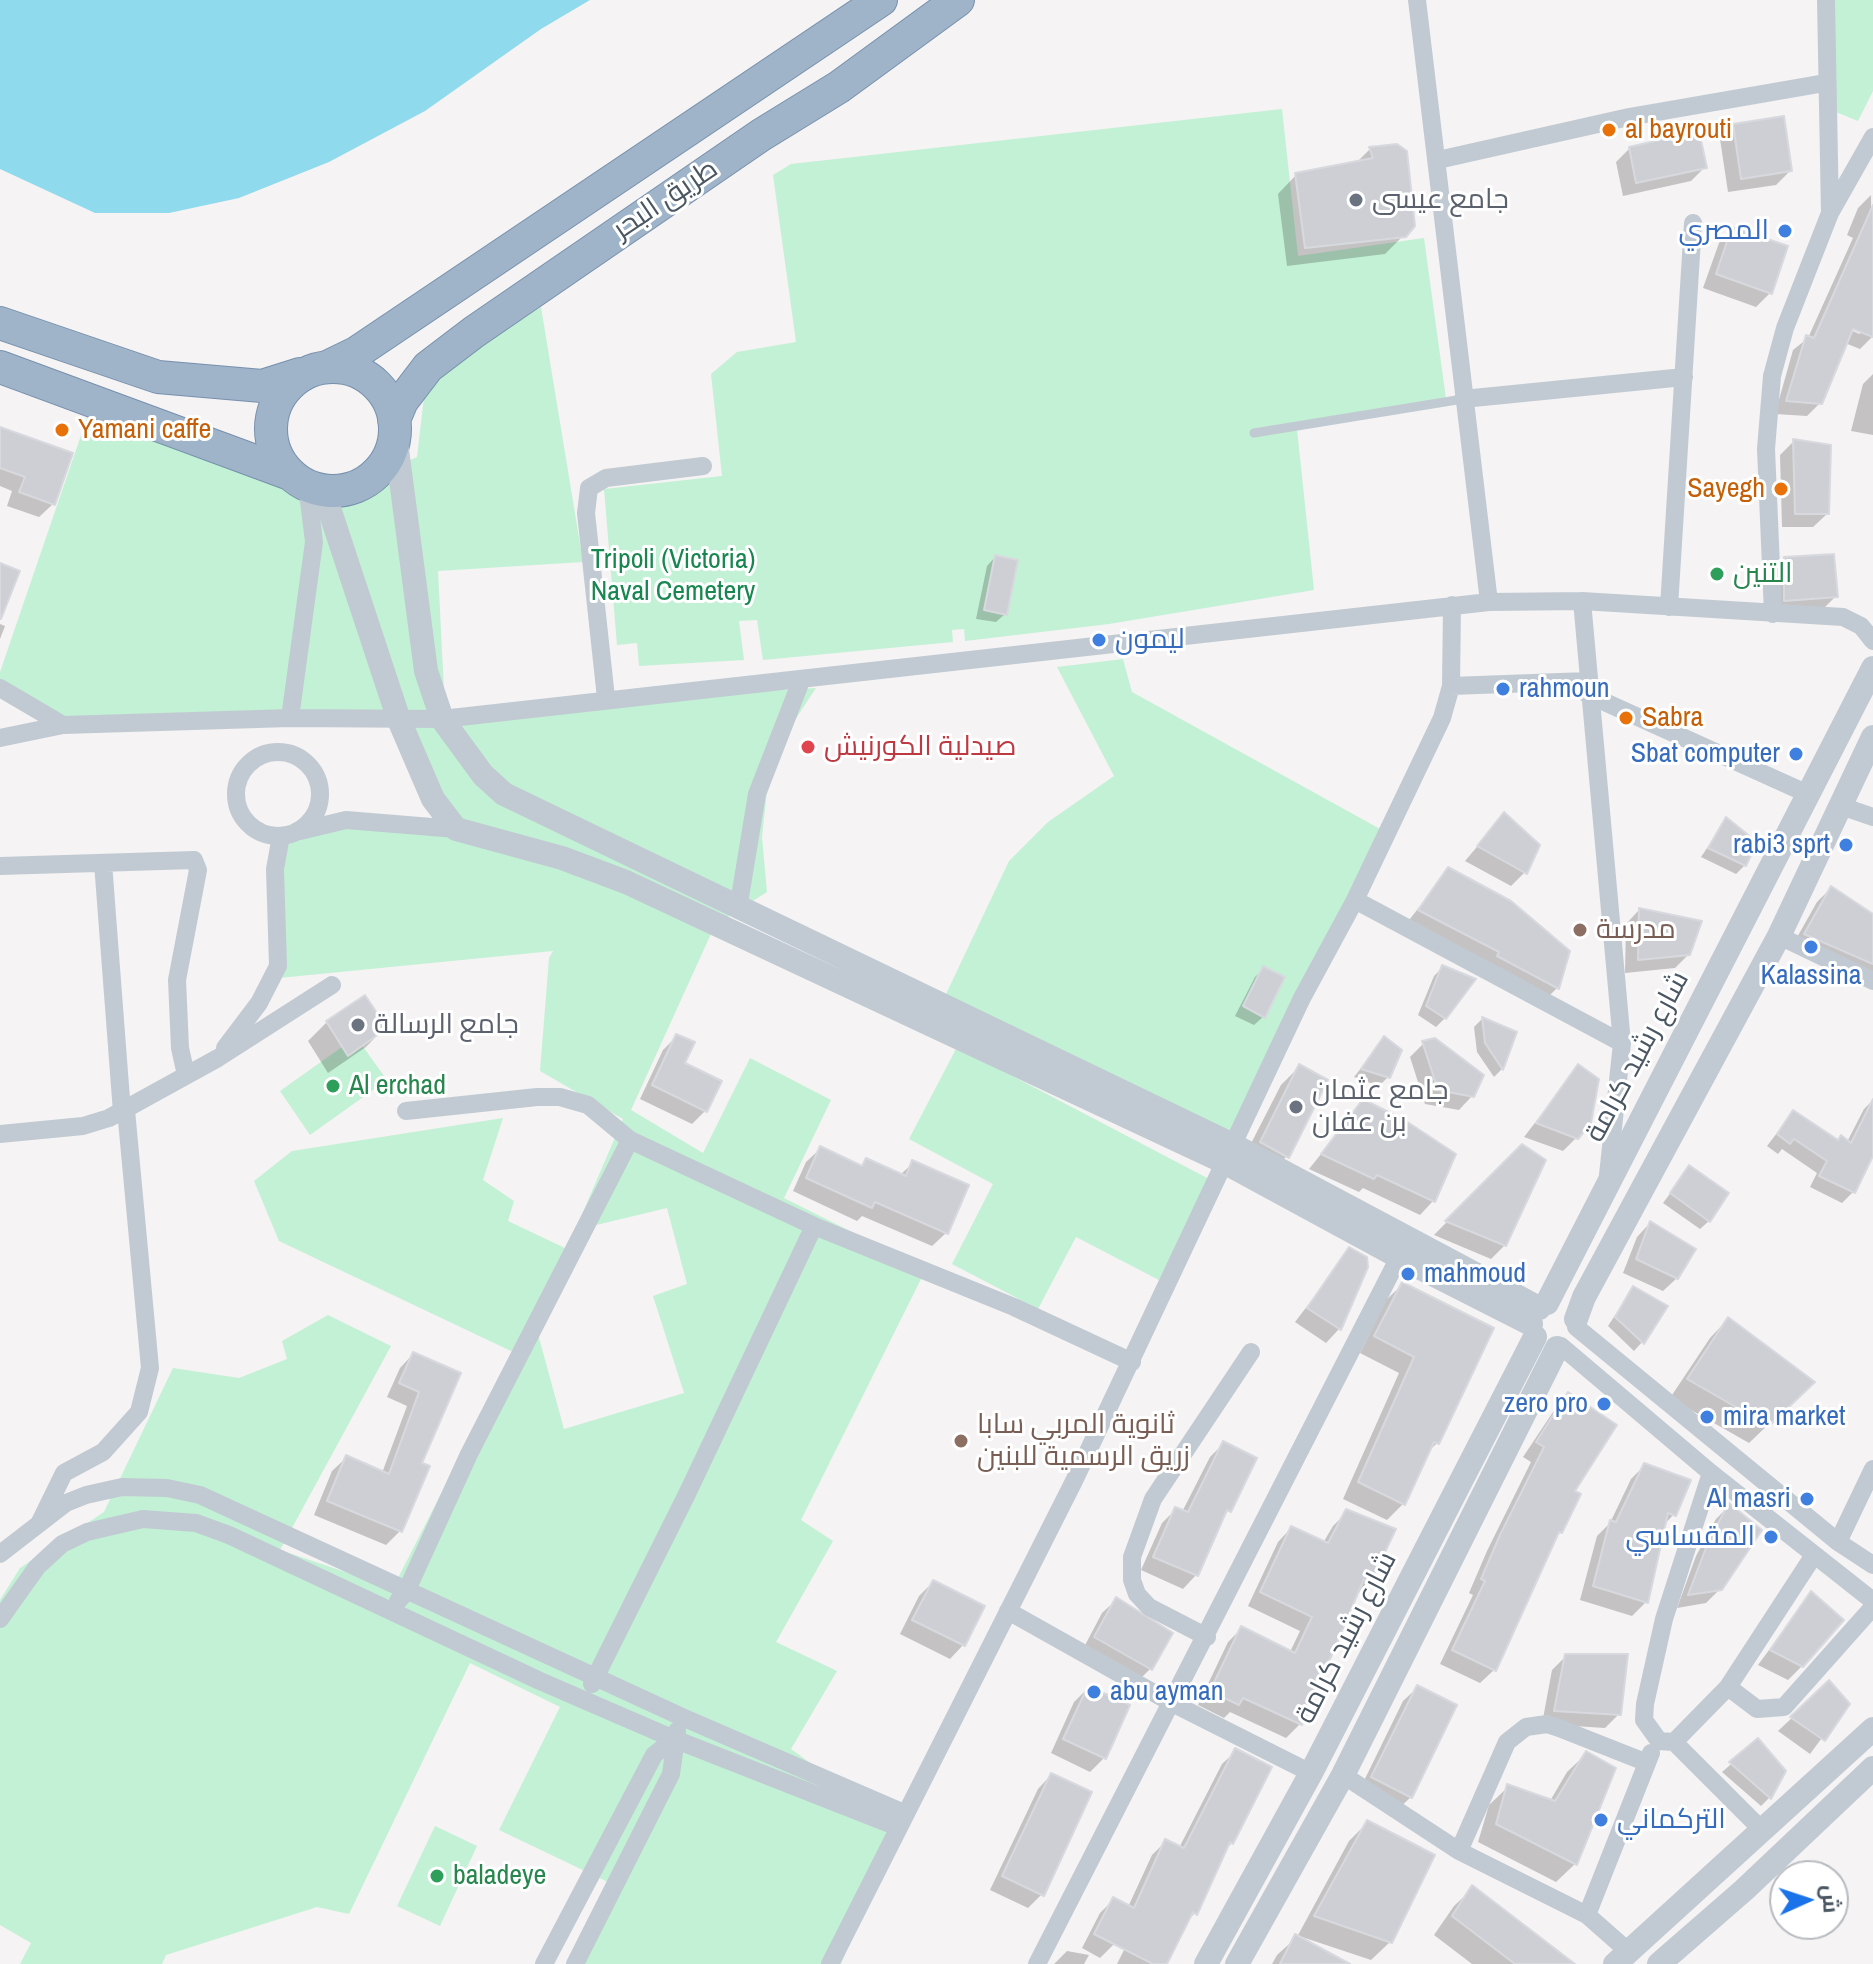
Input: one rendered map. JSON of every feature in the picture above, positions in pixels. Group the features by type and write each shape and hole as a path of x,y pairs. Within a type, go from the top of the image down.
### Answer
{"highway":[{"name":"طريق البحر","path":"0,323 158,377 262,386 317,370 356,353 881,0"},
{"name":"طريق البحر","path":"394,427 402,401 428,367 474,332 761,135 839,87 958,0"},
{"path":"0,367 306,483 348,489 371,478 391,451 394,427 389,402 363,375 317,370 290,384 278,399 272,418 275,448 306,483"}],"street":[{"path":"1417,0 1489,602"},
{"path":"1826,0 1825,83 1830,213"},
{"path":"1438,160 1629,117 1825,83"},
{"path":"1773,614 1766,449 1768,400 1785,328 1830,213 1873,137"},
{"path":"1669,607 1693,223"},
{"path":"1463,399 1684,377"},
{"path":"394,427 426,671 442,719 483,775 504,794 1228,1154 1553,1326 1838,1542 1873,1565"},
{"path":"606,698 586,513 589,488 606,478 703,466"},
{"path":"290,718 314,542 306,483"},
{"path":"306,483 433,799 456,829"},
{"path":"0,738 63,725 290,718 442,719 606,698 801,681 1489,602 1582,601 1843,617 1861,626 1873,641"},
{"path":"1582,601 1587,687 1622,1043 1607,1181"},
{"path":"830,1964 1132,1362 1302,998 1355,900 1442,718 1451,686 1452,605"},
{"name":"شارع رشيد كرامة","path":"1237,1964 1343,1775 1553,1326 1607,1181 1873,668"},
{"path":"738,909 757,794 801,681"},
{"path":"1451,686 1587,687 1808,794"},
{"path":"0,688 63,725"},
{"name":"شارع رشيد كرامة","path":"1206,1964 1553,1326 1584,1297 1779,936 1873,737"},
{"path":"346,820 320,788 306,762 292,754 263,754 250,761 235,788 242,817 252,828 288,834 346,820 406,822 456,829 562,858 626,882 1228,1154 1399,1257 1553,1326 1711,1473 1873,1604 1784,1707 1757,1709 1728,1687"},
{"path":"218,1058 259,1003 278,966 275,869 288,834 312,819 320,799 320,788"},
{"path":"406,822 433,799"},
{"path":"1841,806 1873,817"},
{"path":"0,866 187,858 197,866 177,980 180,1048 186,1075"},
{"path":"40,1522 64,1473 103,1452 139,1412 150,1368 103,863"},
{"path":"1355,900 1622,1043"},
{"path":"1779,936 1873,981"},
{"path":"0,1134 83,1126 124,1111 218,1058 332,985"},
{"path":"406,1111 505,1098 560,1097 588,1105 630,1140 814,1226 1014,1307 1132,1362"},
{"path":"392,1610 406,1592 469,1454 630,1140"},
{"path":"583,1698 597,1677 814,1226"},
{"path":"1037,1964 1399,1257"},
{"path":"1207,1637 1149,1607 1137,1594 1132,1580 1132,1557 1153,1499 1251,1352"},
{"path":"1838,1542 1873,1469"},
{"path":"1711,1473 1664,1619 1644,1720 1763,1831"},
{"path":"0,1554 66,1503 86,1495 122,1487 167,1488 200,1495 901,1820"},
{"path":"0,1619 30,1576 62,1544 87,1532 143,1519 196,1523 229,1535 674,1739 901,1820"},
{"path":"1587,1915 1645,1762 1728,1687 1814,1555"},
{"path":"1008,1611 1170,1702 1311,1773"},
{"path":"575,1964 671,1774 675,1756 674,1739 682,1717"},
{"path":"1459,1851 1507,1742 1526,1727 1547,1724 1645,1762"},
{"path":"1343,1775 1459,1851 1587,1915 1622,1958 1873,1729"},
{"path":"544,1964 654,1755 674,1739"},
{"path":"1667,1962 1873,1768"}],"lane":[{"path":"1254,433 1463,399"}],"green space":[{"path":"1833,0 1873,0 1873,91 1858,121 1831,110"},
{"name":"Tripoli (Victoria) Naval Cemetery","path":"1282,109 1298,256 1424,238 1447,406 1297,429 1314,590 1109,624 965,641 964,629 952,630 953,642 763,660 757,620 739,621 744,660 639,666 637,643 617,645 604,489 722,476 711,374 737,352 796,342 773,175 791,164"},
{"path":"541,307 583,562 438,571 445,711 816,688 787,732 768,782 762,837 767,892 715,925 631,1110 703,1153 750,1058 831,1100 784,1198 926,1269 801,1520 833,1541 776,1642 837,1671 791,1749 898,1827 841,1964 573,1964 612,1884 499,1830 560,1707 470,1663 349,1914 317,1907 166,1955 162,1964 20,1964 31,1943 0,1925 0,1600 20,1568 104,1512 173,1368 239,1378 287,1359 282,1341 328,1315 391,1346 280,1550 393,1588 513,1352 279,1241 254,1181 292,1151 503,1118 483,1180 514,1201 508,1221 567,1249 623,1119 540,1071 549,958 553,951 279,978 274,847 315,834 365,824 434,822 396,710 56,723 0,687 0,672 89,412 323,500 417,457 424,397 446,369","holes":["667,1208 687,1284 653,1296 684,1393 564,1429 538,1334 592,1226"]},
{"path":"1123,659 1132,692 1391,835 1230,1162 938,1011 1009,861 1048,822 1114,776 1057,667"},
{"name":"Al erchad","path":"356,1037 387,1080 310,1135 280,1091"},
{"path":"957,1047 1211,1180 1159,1280 1076,1237 1038,1309 952,1264 993,1184 909,1139"},
{"name":"baladeye","path":"435,1826 477,1846 440,1926 397,1906"}],"water":[{"path":"0,0 590,0 541,29 425,111 329,162 239,198 169,213 95,213 0,169"}],"building":[{"path":"1784,116 1792,171 1741,179 1733,124"},
{"path":"1699,131 1707,168 1636,183 1629,147"},
{"name":"جامع عيسى","path":"1397,144 1407,151 1415,226 1406,237 1305,248 1295,173 1373,158 1369,147"},
{"path":"1873,205 1873,337 1853,329 1822,404 1786,401 1806,335 1814,338"},
{"path":"1732,227 1788,246 1772,294 1716,274"},
{"path":"0,427 73,453 55,505 19,492 25,477 0,468"},
{"path":"1793,439 1831,445 1829,514 1795,514"},
{"path":"1834,554 1838,597 1784,601 1784,557"},
{"path":"995,555 1018,560 1007,615 984,610"},
{"path":"0,563 20,571 1,619 0,619"},
{"path":"1504,812 1540,845 1527,874 1477,846"},
{"path":"1726,817 1757,842 1746,866 1708,848"},
{"path":"1448,867 1511,901 1570,951 1559,989 1497,956 1499,952 1418,910"},
{"path":"1831,886 1873,914 1873,964 1804,934"},
{"path":"1639,908 1702,921 1690,955 1638,960"},
{"path":"1442,965 1476,979 1446,1019 1426,1006"},
{"path":"1263,966 1285,977 1265,1018 1243,1006"},
{"path":"365,995 387,1028 348,1056 326,1021"},
{"path":"1482,1017 1517,1032 1503,1070 1485,1043"},
{"path":"676,1034 695,1042 685,1063 722,1081 707,1112 652,1085"},
{"path":"1384,1036 1402,1050 1390,1078 1361,1069"},
{"path":"1435,1038 1484,1075 1474,1097 1438,1090 1422,1041"},
{"name":"جامع عثمان بن عفان","path":"1299,1064 1328,1080 1289,1158 1260,1142"},
{"path":"1578,1064 1599,1079 1591,1123 1578,1139 1536,1123"},
{"path":"1363,1099 1406,1121 1456,1154 1435,1202 1377,1175 1374,1179 1321,1154"},
{"path":"1873,1099 1873,1156 1855,1193 1819,1176 1827,1161 1794,1139 1790,1144 1777,1134 1793,1110 1838,1140 1841,1135 1851,1143"},
{"path":"1522,1144 1546,1160 1506,1246 1445,1221"},
{"path":"820,1146 862,1166 866,1158 906,1176 912,1160 969,1185 948,1234 875,1202 872,1208 806,1178"},
{"path":"1689,1165 1729,1193 1710,1222 1670,1193"},
{"path":"1650,1221 1696,1249 1678,1279 1636,1259"},
{"path":"1349,1247 1367,1257 1368,1267 1341,1330 1307,1308"},
{"path":"1402,1282 1494,1328 1439,1444 1434,1442 1405,1505 1358,1482 1414,1357 1374,1336"},
{"path":"1633,1286 1668,1306 1644,1344 1615,1317"},
{"path":"1728,1317 1815,1382 1769,1426 1687,1379"},
{"path":"413,1352 461,1373 422,1463 430,1466 402,1532 327,1501 346,1455 389,1474 419,1392 399,1383"},
{"path":"1568,1392 1617,1425 1575,1491 1581,1494 1562,1533 1559,1532 1496,1671 1452,1650 1485,1581 1481,1579 1500,1535 1544,1447 1536,1442"},
{"path":"1223,1441 1257,1458 1231,1512 1227,1510 1198,1576 1153,1557 1175,1507 1188,1512"},
{"path":"1644,1463 1691,1480 1676,1516 1668,1513 1648,1603 1593,1586 1610,1520 1616,1522"},
{"path":"1729,1503 1762,1530 1722,1590 1688,1595 1709,1540"},
{"path":"1346,1509 1396,1529 1369,1586 1364,1579 1302,1725 1243,1698 1239,1705 1210,1691 1241,1626 1295,1653 1312,1617 1260,1592 1291,1526 1328,1543"},
{"path":"933,1580 985,1606 965,1646 912,1620"},
{"path":"1811,1591 1844,1620 1803,1667 1770,1650"},
{"path":"1116,1597 1173,1633 1152,1670 1094,1637"},
{"path":"1565,1654 1628,1654 1621,1715 1554,1711"},
{"path":"1829,1680 1850,1704 1825,1741 1790,1717"},
{"path":"1417,1685 1457,1705 1412,1798 1371,1777"},
{"path":"1088,1686 1130,1705 1106,1759 1063,1739"},
{"path":"1758,1738 1786,1771 1771,1799 1729,1762"},
{"path":"1235,1748 1272,1767 1233,1844 1230,1842 1197,1915 1193,1912 1167,1964 1153,1964 1094,1934 1113,1897 1134,1908 1165,1839 1184,1848"},
{"path":"1586,1751 1616,1768 1577,1865 1496,1824 1507,1784 1555,1801"},
{"path":"1051,1773 1092,1792 1044,1896 1002,1876"},
{"path":"1367,1820 1435,1855 1392,1943 1314,1916"},
{"path":"1472,1885 1575,1964 1515,1964 1452,1916"},
{"path":"1295,1934 1350,1964 1280,1964"}],"place":[{"name":"al bayrouti","path":"1609,130"},
{"name":"جامع عيسى","path":"1356,200"},
{"name":"المصري","path":"1785,231"},
{"name":"Yamani caffe","path":"62,430"},
{"name":"Sayegh","path":"1781,489"},
{"name":"التنين","path":"1717,574"},
{"name":"ليمون","path":"1099,640"},
{"name":"rahmoun","path":"1503,689"},
{"name":"Sabra","path":"1626,718"},
{"name":"صيدلية الكورنيش","path":"808,747"},
{"name":"Sbat computer","path":"1796,754"},
{"name":"rabi3 sprt","path":"1846,845"},
{"name":"مدرسة","path":"1580,930"},
{"name":"Kalassina","path":"1811,947"},
{"name":"جامع الرسالة","path":"358,1025"},
{"name":"Al erchad","path":"333,1086"},
{"name":"جامع عثمان بن عفان","path":"1296,1107"},
{"name":"mahmoud","path":"1408,1274"},
{"name":"zero pro","path":"1604,1404"},
{"name":"mira market","path":"1707,1417"},
{"name":"ثانوية المربي سابا زريق الرسمية للبنين","path":"961,1441"},
{"name":"Al masri","path":"1807,1499"},
{"name":"المقساسي","path":"1771,1537"},
{"name":"abu ayman","path":"1094,1692"},
{"name":"التركماني","path":"1601,1820"},
{"name":"baladeye","path":"437,1876"}]}
